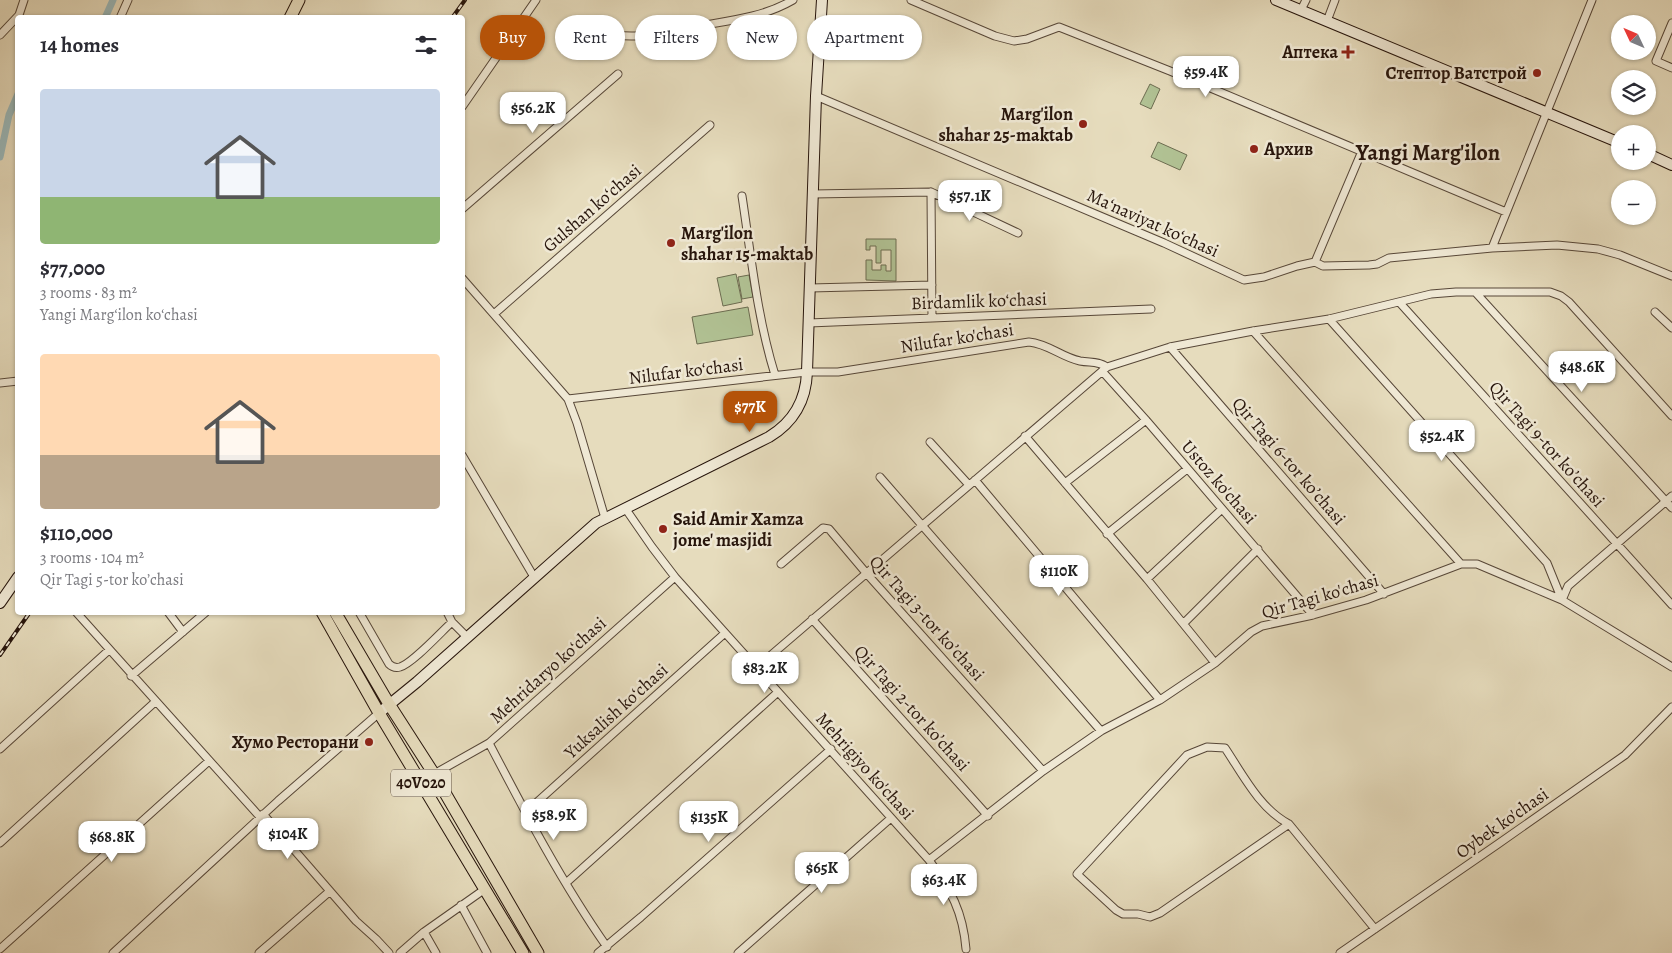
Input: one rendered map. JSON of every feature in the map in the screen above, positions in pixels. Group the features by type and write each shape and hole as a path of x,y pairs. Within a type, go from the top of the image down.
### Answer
{"main road":[{"path":"284,15 292,0"},
{"path":"292,15 299,0"},
{"path":"379,713 596,523 777,432 797,411 805,392 807,372 816,96 822,0"},
{"path":"1276,0 1611,139"},
{"path":"1656,157 1672,164"},
{"path":"0,603 15,581"},
{"name":"40V020","path":"324,615 379,713 523,953"},
{"name":"40V020","path":"337,615 389,704 434,774 538,953"}],"street":[{"path":"18,15 24,0"},
{"path":"121,15 128,0"},
{"path":"465,103 536,0"},
{"path":"625,36 655,33 745,18 779,8 793,0"},
{"path":"911,0 995,36 1014,41 1027,39 1059,27 1506,212"},
{"path":"1301,10 1306,0"},
{"path":"1327,21 1335,0"},
{"path":"1492,248 1592,0"},
{"path":"0,35 15,18"},
{"path":"1672,23 1656,61 1672,68"},
{"path":"465,206 618,74"},
{"name":"Maʻnaviyat koʻchasi","path":"816,96 1164,243 1244,280 1264,278 1297,266 1315,262 1323,266 1369,265 1377,264 1388,258 1492,248 1557,245 1598,249 1620,255 1672,276"},
{"name":"Gulshan koʻchasi","path":"494,314 710,126"},
{"path":"1315,262 1362,151"},
{"path":"813,194 931,192 1018,234"},
{"path":"931,192 932,318"},
{"path":"742,196 760,315 768,355 775,375"},
{"path":"465,281 568,399 605,518"},
{"path":"810,288 932,285"},
{"path":"756,668 1104,369 1170,347 1329,319 1430,294 1456,292 1550,292 1561,296 1569,302 1672,416"},
{"path":"1476,293 1672,508"},
{"name":"Qir Tagi 9-tor koʼchasi","path":"1400,302 1672,604"},
{"name":"Birdamlik koʻchasi","path":"809,323 1151,309"},
{"path":"1655,312 1672,328"},
{"path":"1329,319 1547,563 1562,600"},
{"path":"1253,331 1461,564"},
{"name":"Nilufar ko'chasi","path":"807,372 838,372 1029,342 1042,343 1068,357 1080,361 1095,361 1104,369"},
{"name":"Qir Tagi 6-tor koʼchasi","path":"1170,347 1384,594"},
{"name":"Ustoz ko'chasi","path":"1104,369 1313,615"},
{"name":"Nilufar koʻchasi","path":"568,399 807,372"},
{"path":"0,383 15,381"},
{"path":"1065,483 1146,420"},
{"path":"1025,436 1184,622 1215,662"},
{"path":"930,442 972,483 1160,700"},
{"path":"465,460 534,577"},
{"path":"1108,534 1187,469"},
{"path":"880,477 1101,731"},
{"path":"1562,600 1568,586 1672,496"},
{"name":"Mehrigiyo ko'chasi","path":"625,508 652,548 675,577 929,860 948,887 964,927 966,949"},
{"path":"1147,579 1222,509"},
{"name":"Qir Tagi 3-tor koʼchasi","path":"781,564 823,528 829,529 1043,772"},
{"path":"1184,622 1258,549"},
{"name":"Qir Tagi ko'chasi","path":"929,860 1043,772 1101,731 1160,700 1215,662 1251,632 1262,626 1313,615 1384,594 1461,564 1477,564 1562,600 1672,667"},
{"name":"Mehridaryo koʻchasi","path":"434,774 489,742 675,577"},
{"path":"79,615 155,702 356,921 389,953"},
{"path":"170,615 183,632"},
{"path":"132,676 203,615"},
{"path":"361,615 393,668 400,667 410,661 452,622"},
{"path":"448,615 467,637"},
{"name":"Qir Tagi 2-tor koʼchasi","path":"812,619 988,816"},
{"name":"Yuksalish koʻchasi","path":"526,812 726,633"},
{"path":"0,749 109,650"},
{"path":"566,883 778,692"},
{"path":"0,843 155,702"},
{"name":"Oybek ko'chasi","path":"1340,953 1625,755 1671,710"},
{"path":"113,953 261,816 379,713"},
{"path":"489,742 566,883 607,946"},
{"path":"1289,824 1160,913 1150,917 1138,914 1122,914 1077,874 1187,755 1207,747 1225,748 1259,798 1277,818 1289,824 1375,929"},
{"path":"598,953 830,749"},
{"path":"0,949 209,760"},
{"path":"738,953 891,818"},
{"path":"400,953 424,932 485,889"},
{"path":"259,953 330,891"},
{"path":"461,905 487,953"},
{"path":"424,932 436,953"}],"green space":[{"path":"1150,84 1160,89 1151,109 1140,104"},
{"path":"1158,142 1187,155 1180,170 1151,157"},
{"path":"866,239 896,239 896,281 866,280 866,260 872,260 872,270 881,270 881,265 886,265 886,271 891,271 891,250 881,250 881,263 876,263 876,246 870,246 870,250 866,250"},
{"path":"736,274 742,302 723,306 717,278"},
{"path":"749,275 753,297 742,299 738,277"},
{"path":"748,307 753,335 697,344 692,317"}],"waterway":[{"path":"106,15 113,0"},
{"path":"0,157 9,115 15,101"}],"railway":[{"path":"454,15 465,0"},
{"path":"0,655 28,615"}],"place":[{"name":"Аптека","path":"1348,52"},
{"name":"Стептор Ватстрой","path":"1537,73"},
{"name":"Marg'ilon shahar 25-maktab","path":"1083,124"},
{"name":"Архив","path":"1254,149"},
{"name":"Marg'ilon shahar 15-maktab","path":"671,243"},
{"name":"Said Amir Xamza jome' masjidi","path":"663,529"},
{"name":"Хумо Ресторани","path":"369,742"}],"district":[{"name":"Yangi Marg'ilon","path":"1428,153"}]}
